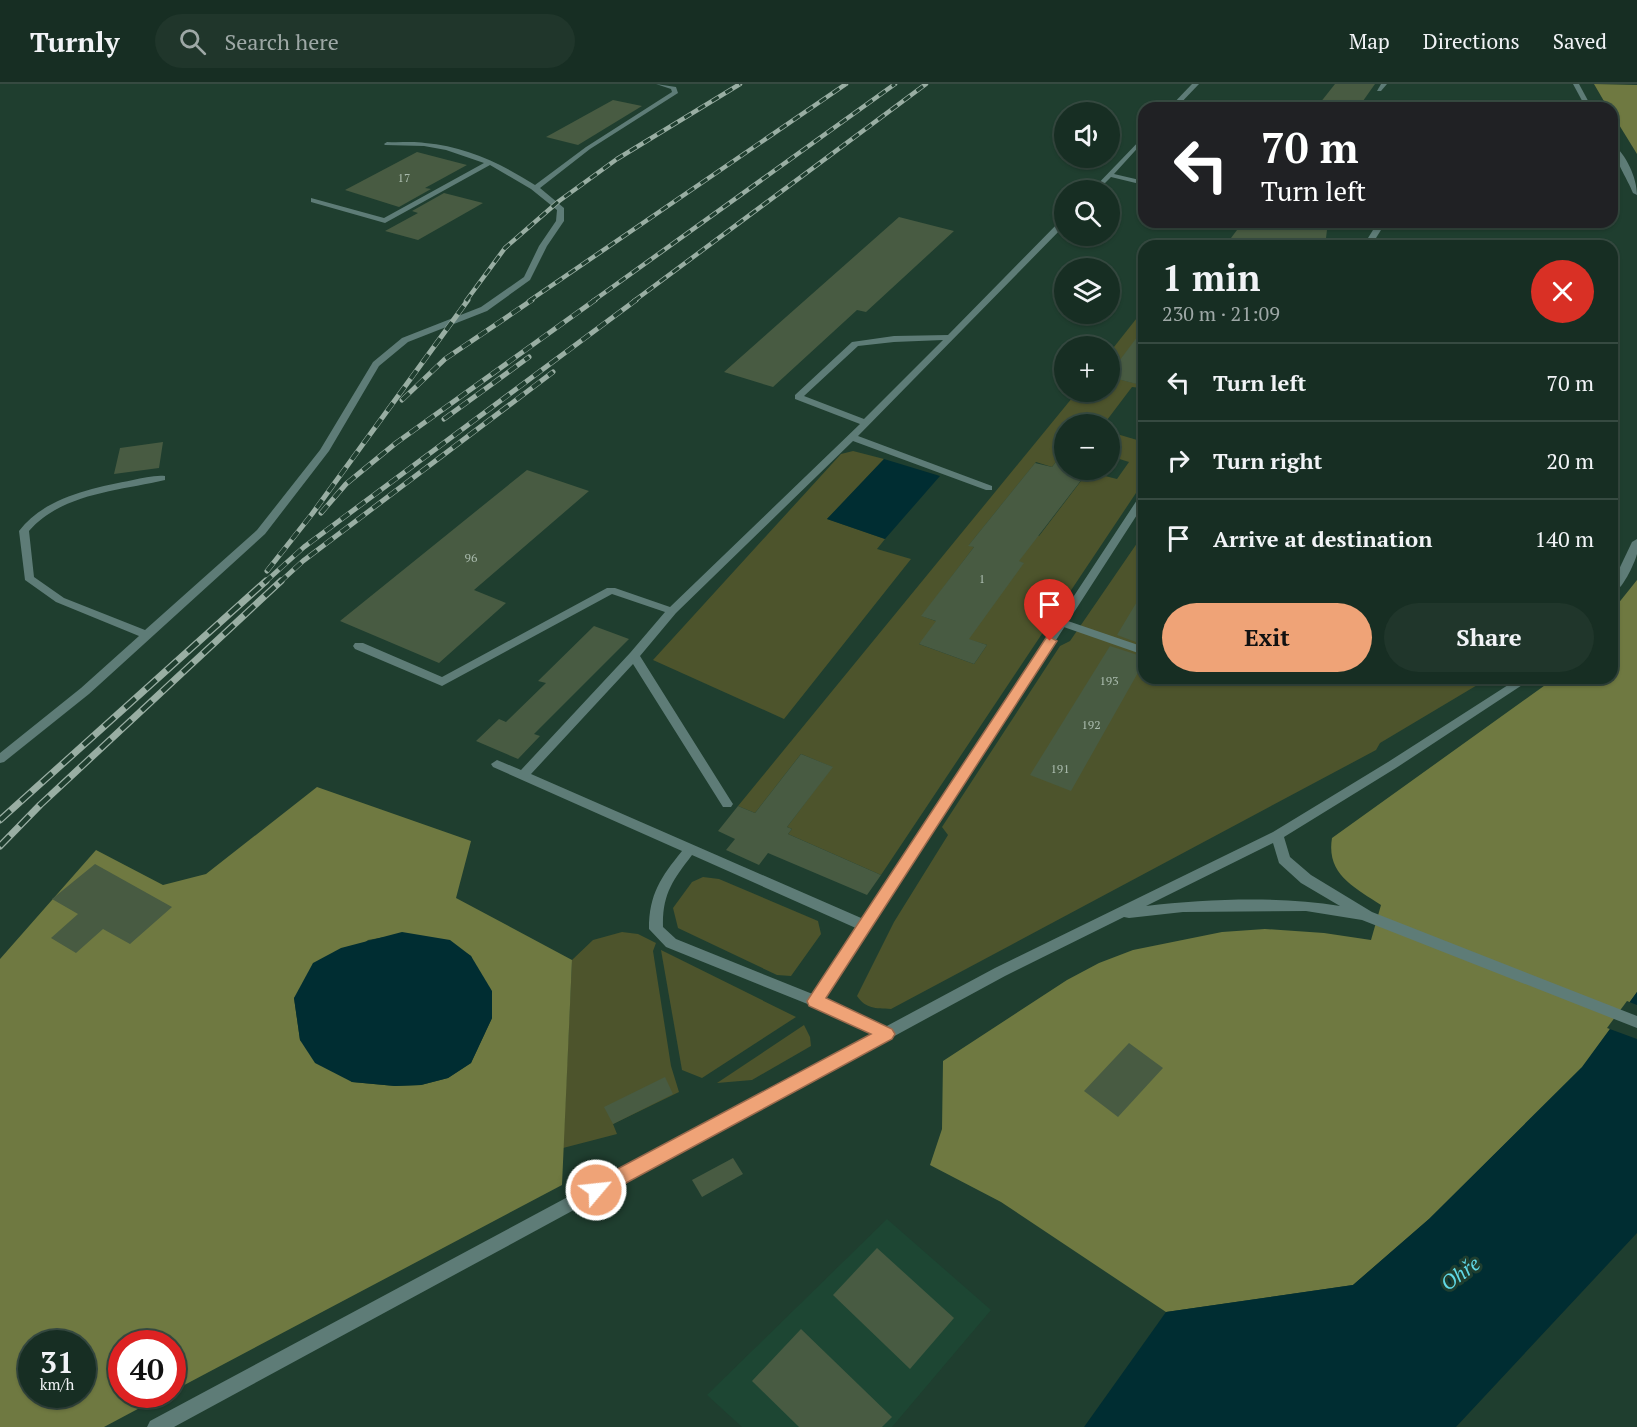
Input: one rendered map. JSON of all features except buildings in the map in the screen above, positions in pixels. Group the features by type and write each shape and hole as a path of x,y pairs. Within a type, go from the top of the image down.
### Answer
{"street":[{"path":"537,187 588,148 675,93 674,88 659,84"},
{"path":"1179,102 1196,84"},
{"path":"1379,90 1383,84"},
{"path":"1576,84 1586,102"},
{"path":"0,759 85,691 261,532 324,451 376,364 405,340 484,309 527,278 543,246 560,221 561,210 537,187 489,163 430,145 387,144"},
{"path":"1106,180 1138,145"},
{"path":"1618,154 1637,194"},
{"path":"314,200 386,221 489,163"},
{"path":"1111,175 1138,182"},
{"path":"523,775 634,656 672,611 852,437 1054,232"},
{"path":"866,423 798,397 855,344 894,339 948,337"},
{"path":"852,437 989,488"},
{"path":"147,635 60,600 29,578 24,531 27,526 45,514 94,490 162,478"},
{"path":"815,1001 1138,510"},
{"path":"1618,579 1637,542"},
{"path":"358,646 442,682 611,590 672,611"},
{"path":"1062,623 1138,649"},
{"path":"634,656 727,804"},
{"path":"156,1427 1000,972 1277,835 1416,750 1518,684"},
{"path":"497,764 863,926"},
{"path":"1277,835 1284,859 1306,879 1372,918 1637,1022"},
{"path":"691,848 662,886 655,914 656,929 670,943 815,1001 886,1034"},
{"path":"1119,914 1184,907 1306,906 1372,918"}],"shaded area":[{"path":"1594,84 1637,85 1637,154 1618,123 1618,102 1604,102"},
{"path":"1138,317 1138,338 1120,360 1120,339"},
{"path":"1120,380 1138,384 1138,388 1132,387 1112,414 1059,414 1069,402 1120,402"},
{"path":"1054,420 1054,464 1052,467 1036,462 969,545 974,547 922,616 941,623 919,644 974,664 987,645 967,639 1023,563 1001,556 1021,530 1039,536 1082,480 1120,480 1120,475 1129,462 1120,459 1120,435 1138,440 1138,490 881,875 788,834 792,829 787,827 832,767 801,754 755,813 738,806"},
{"path":"853,451 884,459 827,519 885,539 877,549 911,559 784,719 653,660 841,454"},
{"path":"1138,542 1138,684 1479,684 1380,743 1376,750 891,1009 867,1006 857,996 894,922 948,835 942,827 1060,646 1070,641"},
{"path":"1637,580 1637,992 1583,1067 1429,1219 1353,1285 1166,1312 1001,1202 930,1165 942,1129 943,1061 1067,980 1099,963 1133,950 1222,932 1265,929 1324,933 1371,940 1381,905 1352,885 1338,870 1333,861 1332,838 1547,684 1618,684 1618,604"},
{"path":"317,787 471,841 456,898 572,960 562,1185 186,1384 186,1330 108,1330 108,1408 140,1408 104,1427 0,1427 0,959 96,850 163,885 206,874","holes":["385,937 466,953 471,956 492,1018 471,1063 448,1078 421,1085 395,1086 352,1082 300,1040 294,998 368,940"]},
{"path":"703,877 719,879 818,921 821,934 791,976 777,975 678,928 673,908 692,882"},
{"path":"622,932 638,934 656,943 653,951 671,1066 679,1092 613,1124 617,1134 563,1148 572,960 593,940"},
{"path":"661,950 796,1017 702,1078 682,1070"},
{"path":"804,1025 810,1037 811,1046 752,1080 717,1083"},
{"path":"887,1219 991,1310 892,1427 742,1427 707,1395"}],"water":[{"path":"884,459 940,476 885,539 827,519"},
{"path":"402,932 450,940 471,956 492,991 492,1018 471,1063 448,1078 421,1085 395,1086 352,1082 315,1063 300,1040 294,998 313,963 341,948"},
{"name":"Ohře","path":"1637,992 1637,1233 1456,1427 1084,1427 1166,1312 1353,1285 1429,1219 1582,1067"}],"pier":[{"path":"1627,1001 1637,1005 1637,1039 1607,1028"}],"railway":[{"path":"466,301 505,248 559,201 617,159 740,84"},
{"path":"529,301 846,84"},
{"path":"593,301 895,84"},
{"path":"634,301 926,84"},
{"path":"267,571 312,514 468,300"},
{"path":"402,400 445,359 532,300"},
{"path":"321,513 346,484 396,443 595,300"},
{"path":"264,583 304,547 636,300"},
{"path":"444,419 529,357"},
{"path":"279,583 303,561 553,372"},
{"path":"0,820 266,581"},
{"path":"0,846 40,805 281,581"}],"route":[{"path":"596,1190 886,1034 815,1001 1050,641"}]}
